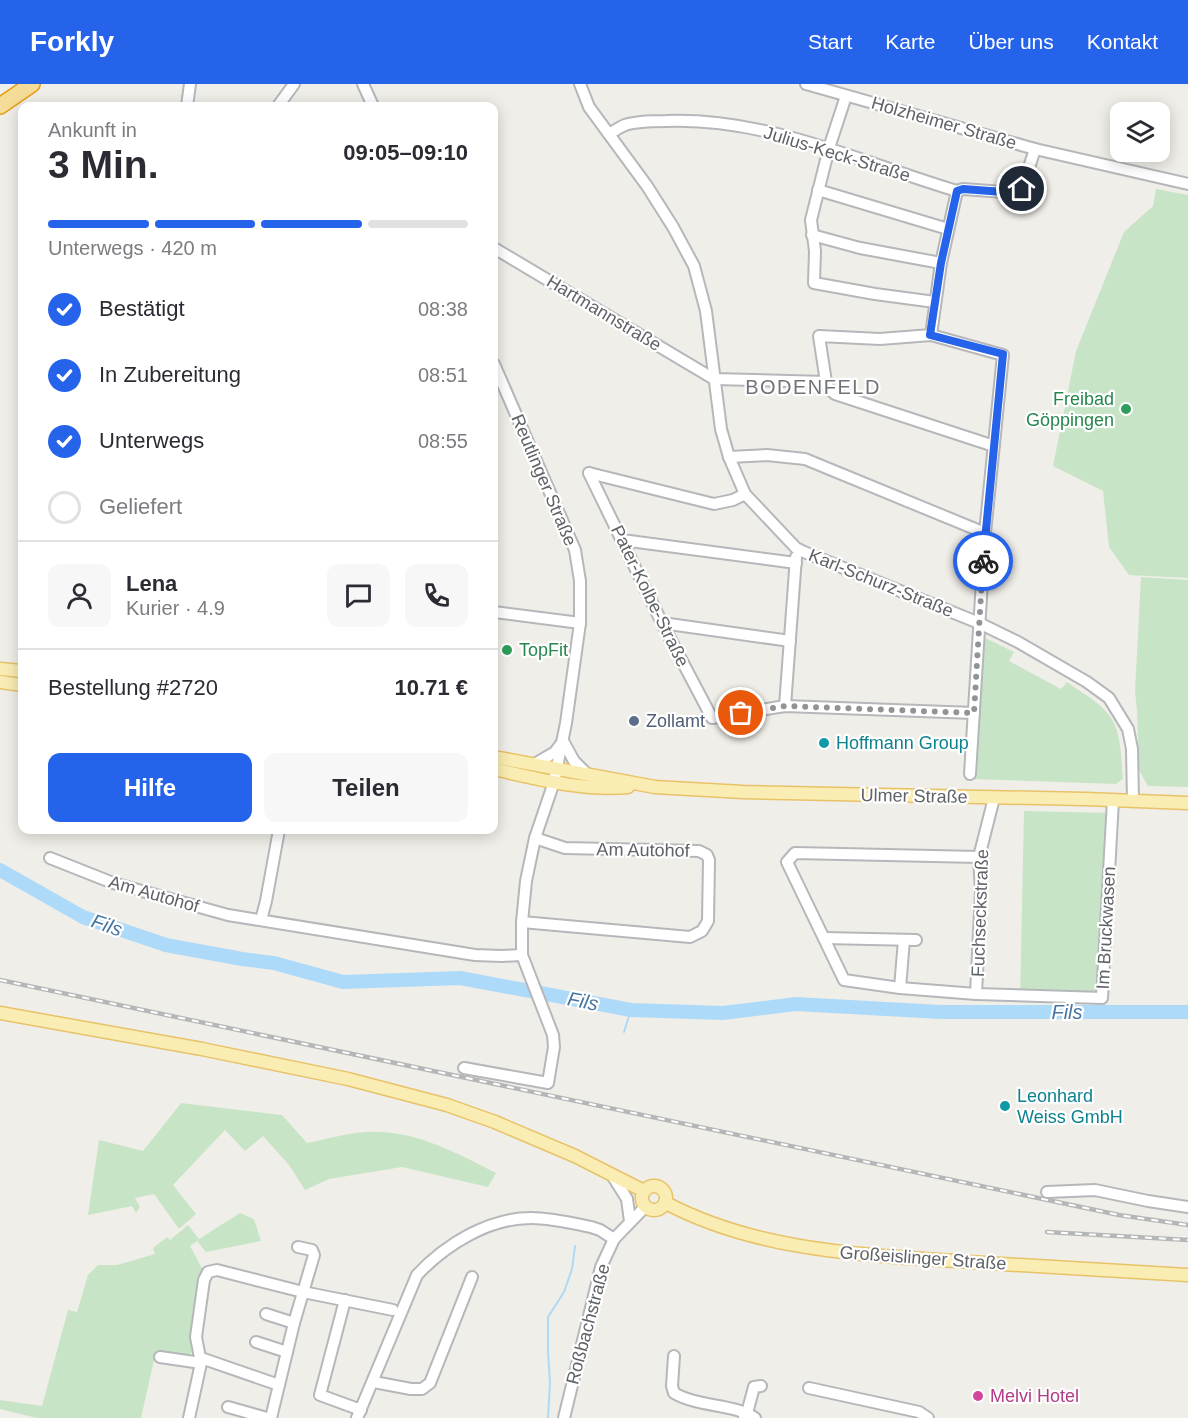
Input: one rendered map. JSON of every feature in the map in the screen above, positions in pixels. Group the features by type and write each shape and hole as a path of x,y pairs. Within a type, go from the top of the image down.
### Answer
{"highway":[{"path":"0,106 32,84"}],"main road":[{"path":"0,667 18,671"},
{"path":"0,682 18,684"},
{"name":"Ulmer Straße","path":"498,758 533,765 555,776 604,789 641,786 743,792 1188,803"},
{"name":"Ulmer Straße","path":"498,769 555,776 588,775 641,786"},
{"path":"0,1013 326,1074 447,1105 495,1122 611,1173 644,1191"},
{"path":"650,1186 658,1186 665,1191 666,1203 656,1211 645,1207 642,1199 644,1191 650,1186"},
{"name":"Großeislinger Straße","path":"666,1203 710,1223 747,1235 840,1252 1188,1275"}],"street":[{"path":"188,102 190,84"},
{"path":"281,102 294,84"},
{"path":"363,84 372,102"},
{"name":"Karl-Schurz-Straße","path":"580,84 589,107 673,227 694,266 706,311 721,429 729,457 745,494 796,548 874,582 979,623 1018,642 1087,682 1109,698 1128,729 1132,749 1133,801"},
{"name":"Holzheimer Straße","path":"806,84 1035,149 1188,184"},
{"path":"846,96 818,190 812,220 815,251 814,283 935,302"},
{"name":"Julius-Keck-Straße","path":"609,134 625,125 643,122 697,120 757,130 830,148 957,191 963,189 1017,193 1022,189 1035,149"},
{"path":"818,190 948,229"},
{"path":"930,335 941,263 957,191"},
{"path":"812,235 860,248 941,263"},
{"name":"Hartmannstraße","path":"498,250 714,379"},
{"path":"970,774 985,533 994,446 1003,354 930,335 880,339 819,336 826,382 835,394 994,446"},
{"name":"Reutlinger Straße","path":"498,378 575,550 580,581 580,622 563,741 555,776"},
{"path":"714,379 826,382"},
{"path":"729,457 767,455 805,459 985,533"},
{"name":"Pater-Kolbe-Straße","path":"745,494 733,500 714,504 589,473 662,623 712,718 785,706"},
{"path":"622,540 796,563"},
{"path":"796,548 785,706 974,713"},
{"path":"498,612 580,622"},
{"path":"662,623 790,641"},
{"path":"533,765 555,752 563,741 574,761 588,775"},
{"path":"464,1068 548,1083 554,1047 553,1035 522,955 522,922 526,881 535,838 555,776"},
{"name":"Fuchseckstraße","path":"976,994 981,891 979,857 994,798"},
{"name":"Im Bruckwasen","path":"979,857 795,853 787,862 844,980 900,988 976,994 1102,998 1113,800"},
{"path":"261,920 278,834"},
{"name":"Am Autohof","path":"522,922 690,937 702,930 708,921 709,860 707,855 699,851 565,848 535,838"},
{"name":"Am Autohof","path":"50,858 126,887 228,915 475,955 522,955"},
{"path":"824,938 916,940"},
{"path":"900,988 904,939"},
{"path":"611,1173 627,1199 630,1221"},
{"path":"1047,1192 1095,1190 1148,1202 1188,1207"},
{"name":"Roßbachstraße","path":"564,1418 601,1266 614,1239 645,1207"},
{"path":"345,1300 320,1395 359,1414 417,1275 447,1247 496,1223 530,1218 591,1227 614,1239"},
{"path":"228,1407 269,1418 314,1252 298,1247"},
{"path":"189,1418 201,1361 196,1337 206,1275 213,1270 303,1292 393,1310"},
{"path":"374,1382 411,1389 422,1389 430,1383 472,1277"},
{"path":"266,1314 294,1323"},
{"path":"256,1342 287,1352"},
{"path":"674,1356 672,1386 674,1393 711,1406 748,1416 754,1387 761,1386"},
{"path":"160,1357 201,1361 279,1385"},
{"path":"809,1388 919,1412 928,1418"}],"green space":[{"name":"Freibad Göppingen","path":"1156,189 1188,195 1188,578 1129,575 1109,547 1103,491 1053,466 1076,351 1124,232 1153,206"},
{"path":"1141,577 1188,580 1188,787 1148,786 1139,770 1135,691"},
{"path":"979,635 1014,652 1009,661 1061,689 1067,682 1105,710 1119,737 1123,779 1116,784 971,779"},
{"path":"1024,811 1110,813 1100,1001 1020,1000"},
{"path":"181,1103 282,1115 307,1143 359,1133 401,1134 434,1144 496,1173 488,1187 402,1167 329,1179 305,1190 289,1165 263,1136 245,1151 225,1130 173,1185 196,1214 179,1229 154,1194 135,1198 140,1207 136,1213 132,1206 88,1215 99,1140 143,1151"},
{"path":"240,1213 254,1219 261,1241 206,1252 197,1241 190,1246 204,1272 192,1320 194,1347 190,1355 156,1351 141,1418 37,1418 0,1409 0,1400 42,1406 68,1310 77,1312 88,1275 98,1265 117,1265 155,1254 153,1248 167,1237 170,1240 188,1225 199,1239"}],"waterway":[{"name":"Fils","path":"0,870 83,917 166,945 274,963 343,982 460,978 631,1010 723,1013 796,1004 940,1012 1188,1012"},
{"path":"624,1032 631,1010"},
{"path":"548,1418 550,1383 548,1317 564,1292 572,1269 575,1246"}],"railway":[{"path":"0,980 1119,1215 1188,1225"},
{"path":"1047,1232 1188,1240"}],"way so far":[{"path":"741,713 785,706 974,713 983,561"}],"place":[{"name":"Freibad Göppingen","path":"1126,409"},
{"name":"TopFit","path":"507,650"},
{"name":"Zollamt","path":"634,721"},
{"name":"Hoffmann Group","path":"824,743"},
{"name":"Leonhard Weiss GmbH","path":"1005,1106"},
{"name":"Melvi Hotel","path":"978,1396"}],"district":[{"name":"BODENFELD","path":"813,387"}],"route":[{"path":"983,561 1003,354 930,335 941,263 957,191 963,189 1017,193 1022,189"}]}
